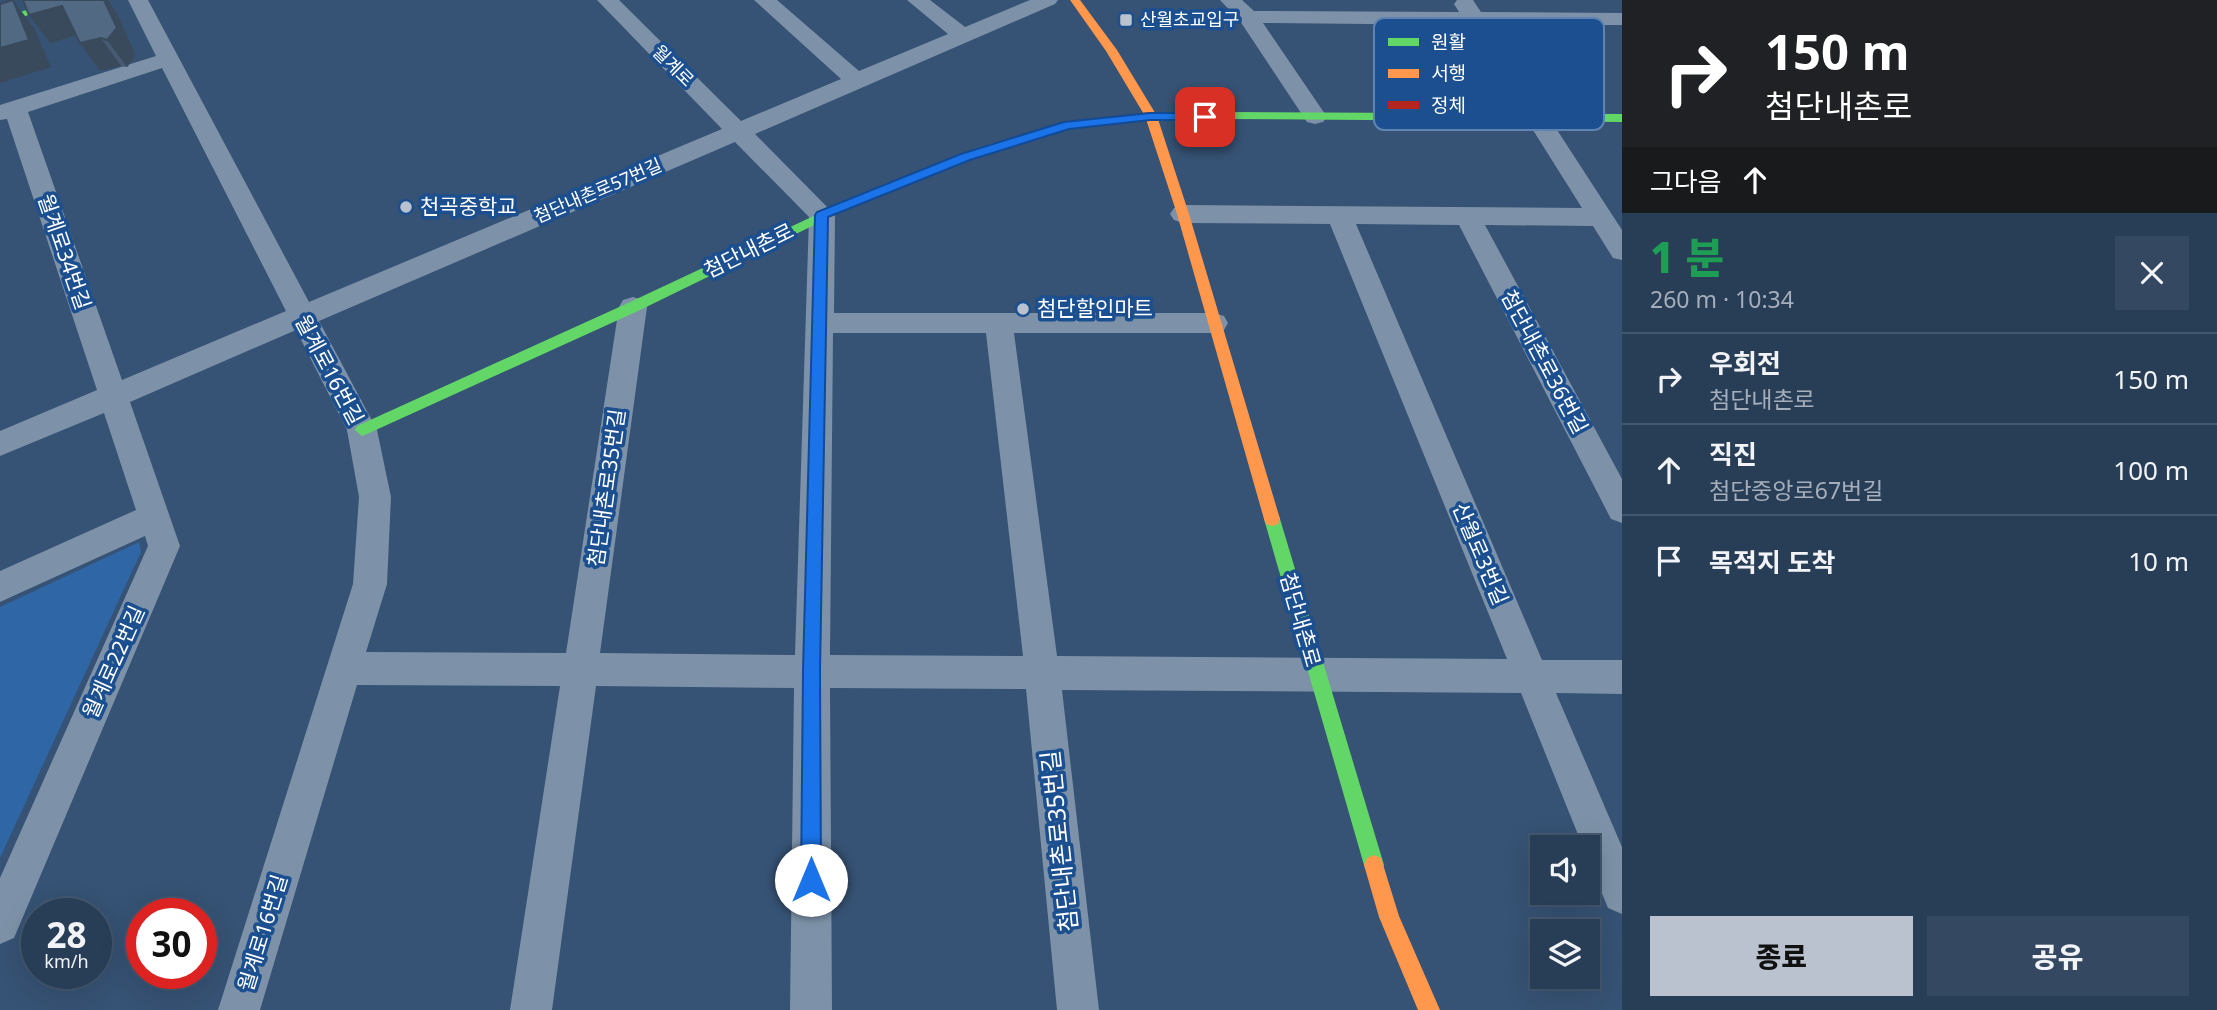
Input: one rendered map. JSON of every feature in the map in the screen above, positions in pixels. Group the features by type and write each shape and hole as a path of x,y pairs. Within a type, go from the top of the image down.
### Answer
{"street":[{"path":"0,21 71,0"},
{"name":"월계로16번길","path":"138,0 362,430 375,497 370,584 239,1010"},
{"name":"월계로","path":"607,0 822,215"},
{"path":"764,0 857,81"},
{"path":"917,0 963,36"},
{"name":"첨단내촌로57번길","path":"301,316 1048,0"},
{"name":"첨단내촌로","path":"1075,0 1111,50 1150,116 1182,214 1389,917"},
{"path":"1230,0 1248,17 1315,117"},
{"path":"1581,0 1594,18"},
{"path":"1248,17 1468,9 1594,18"},
{"path":"1604,18 1622,19"},
{"path":"8,111 169,59"},
{"name":"월계로34번길","path":"8,111 113,396"},
{"path":"1150,116 1374,117"},
{"name":"첨단내촌로","path":"362,430 633,307 822,215 966,157 1068,125 1150,116"},
{"path":"1604,118 1622,118"},
{"path":"1545,130 1622,251"},
{"path":"1182,214 1601,217"},
{"path":"811,1010 812,671 822,215"},
{"name":"산월로3번길","path":"1339,215 1622,894"},
{"name":"첨단내촌로36번길","path":"1467,216 1622,509"},
{"name":"첨단내촌로35번길","path":"531,1010 633,307"},
{"path":"0,444 301,316"},
{"name":"첨단내촌로35번길","path":"999,322 1042,672 1078,1010"},
{"path":"820,323 1214,323"},
{"name":"월계로22번길","path":"0,924 164,546 113,396"},
{"path":"0,587 154,516"},
{"path":"345,668 1622,677"},
{"path":"1389,917 1398,983"},
{"path":"1389,917 1429,1010"}],"shaded area":[{"path":"139,542 141,552 0,858 0,607"}],"building":[{"path":"13,0 29,40 0,48 0,4"},
{"path":"23,0 104,0 117,28 107,40 101,38 80,43 62,6 29,15"}],"traffic: fast":[{"path":"0,21 71,0"},
{"path":"1229,116 1374,117"},
{"path":"1604,118 1622,118"},
{"path":"362,430 633,307 837,209"},
{"path":"1272,519 1374,865"}],"traffic: slow":[{"path":"1075,0 1111,50 1151,116 1183,214 1272,519"},
{"path":"1374,865 1389,917 1429,1010"}],"traffic: jam":[{"path":"837,209 966,157 1068,125 1151,116 1229,116"}],"place":[{"name":"산월초교입구","path":"1126,20"},
{"name":"천곡중학교","path":"406,207"},
{"name":"첨단할인마트","path":"1023,309"}],"route":[{"path":"811,880 812,671 822,215 966,157 1068,125 1150,116 1205,117"}]}
